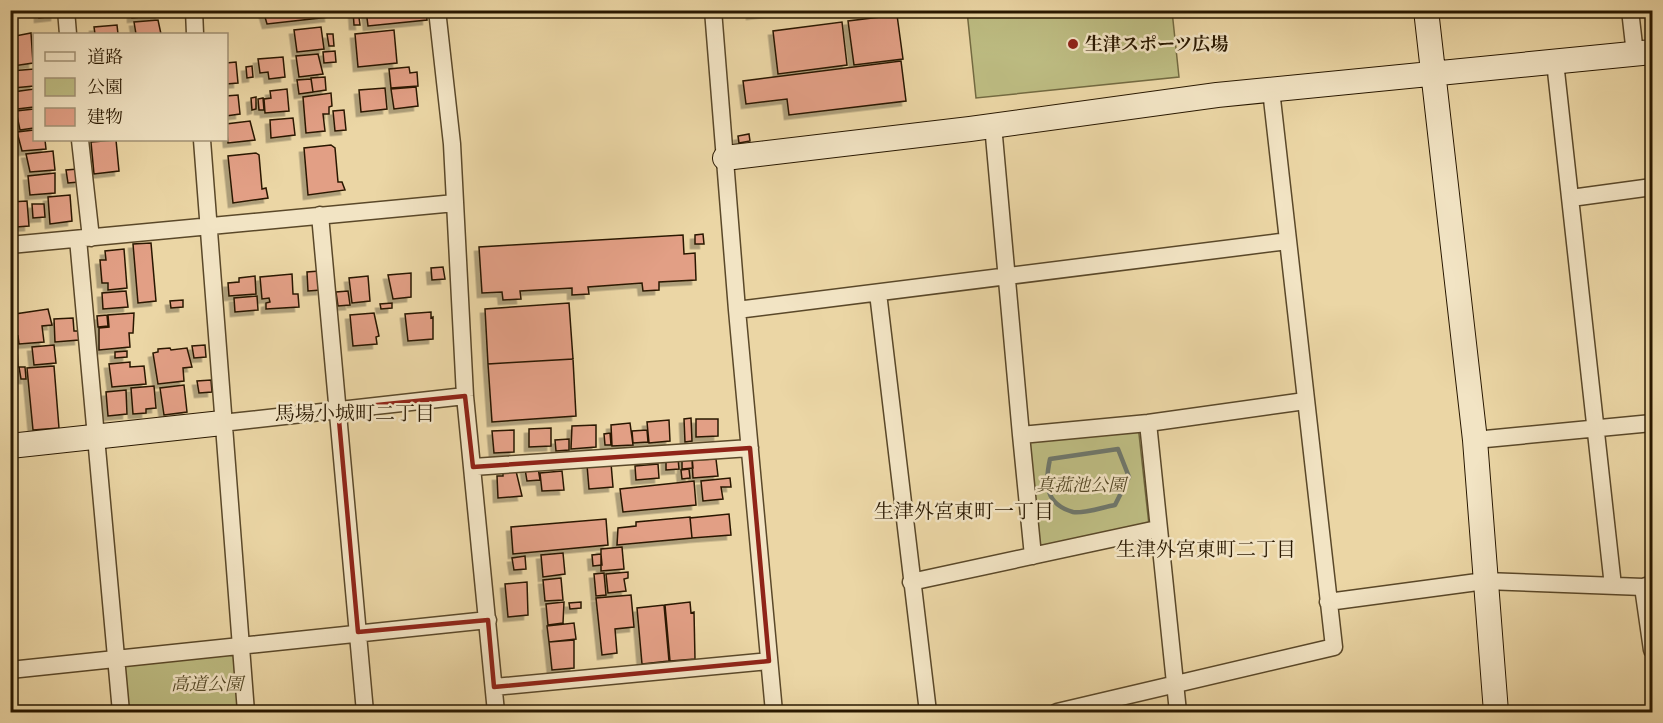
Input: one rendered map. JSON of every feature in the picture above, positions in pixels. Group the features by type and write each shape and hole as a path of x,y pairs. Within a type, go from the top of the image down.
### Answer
{"street":[{"path":"66,10 68,33"},
{"path":"194,10 195,33"},
{"path":"437,10 452,144 465,396 496,712"},
{"path":"713,10 737,310 774,712"},
{"path":"1426,10 1475,440 1496,712"},
{"path":"725,158 1271,90 1644,53 1630,10"},
{"path":"1555,62 1613,586"},
{"path":"1057,712 1334,647 1271,90"},
{"path":"993,125 1033,556"},
{"path":"80,141 96,436 121,712"},
{"path":"202,141 246,712"},
{"path":"1571,198 1653,187"},
{"path":"10,245 455,203"},
{"path":"320,215 365,712"},
{"path":"737,310 1288,241"},
{"path":"878,292 927,712"},
{"path":"10,446 465,396"},
{"path":"1021,435 1148,423 1305,401"},
{"path":"1148,423 1157,529 1178,712"},
{"path":"1475,440 1653,423"},
{"path":"473,467 750,448"},
{"path":"911,582 1157,529"},
{"path":"1328,602 1485,581 1648,586 1653,650"},
{"path":"10,670 488,620"},
{"path":"494,687 770,661"}],"highlighted area":[{"path":"465,396 473,467 750,448 769,661 494,687 488,620 358,632 338,409"}],"green space":[{"name":"生津スポーツ広場","path":"967,11 1172,11 1179,77 976,98"},
{"name":"真菰池公園","path":"1138,425 1149,525 1034,547 1024,440"},
{"name":"高道公園","path":"234,654 239,712 129,712 124,664"}],"building":[{"path":"39,10 55,10 55,16 39,18"},
{"path":"132,10 160,10 160,15 132,18"},
{"path":"263,10 328,10 329,17 267,24"},
{"path":"353,10 358,10 360,25 354,25"},
{"path":"366,10 426,10 427,20 368,26"},
{"path":"751,10 789,10 751,15"},
{"path":"897,15 903,59 854,65 848,21"},
{"path":"158,20 161,33 136,33 134,22"},
{"path":"842,22 847,65 778,74 773,31"},
{"path":"117,25 118,33 95,33 94,27"},
{"path":"321,27 324,49 297,52 294,30"},
{"path":"394,30 397,63 358,67 355,34"},
{"path":"31,33 33,63 13,66 10,37"},
{"path":"327,34 333,34 334,46 329,46"},
{"path":"335,51 336,62 324,63 323,52"},
{"path":"318,54 323,74 299,77 296,56"},
{"path":"283,57 285,77 269,79 268,72 260,73 258,59"},
{"path":"901,61 906,101 789,115 787,99 746,104 743,81"},
{"path":"236,62 238,83 228,84 228,63"},
{"path":"252,66 253,77 247,78 246,67"},
{"path":"409,67 410,73 417,72 418,86 391,88 389,69"},
{"path":"33,69 33,86 13,88 11,71"},
{"path":"325,77 326,90 313,92 311,78"},
{"path":"311,79 313,92 299,94 297,80"},
{"path":"416,87 418,106 394,109 391,89"},
{"path":"385,88 387,109 361,112 359,90"},
{"path":"33,89 33,107 17,109 13,92"},
{"path":"287,89 289,111 265,113 264,99 271,98 270,91"},
{"path":"331,93 332,106 329,107 329,114 323,114 325,131 306,133 303,97"},
{"path":"238,95 240,114 228,116 228,96"},
{"path":"256,97 256,109 252,110 251,98"},
{"path":"263,98 264,110 259,110 258,99"},
{"path":"33,109 33,128 20,130 16,111"},
{"path":"344,110 346,130 335,131 333,111"},
{"path":"293,118 295,135 271,138 270,120"},
{"path":"250,121 255,140 228,143 228,124"},
{"path":"33,130 33,141 45,141 46,149 22,151 17,132"},
{"path":"749,134 750,141 739,143 738,136"},
{"path":"116,141 119,171 94,174 91,142"},
{"path":"331,145 335,148 338,182 342,182 345,190 308,195 304,148"},
{"path":"53,151 55,170 30,172 26,154"},
{"path":"256,153 259,155 262,189 266,188 268,198 233,203 228,156"},
{"path":"78,169 79,182 68,183 66,170"},
{"path":"55,173 55,193 30,195 28,176"},
{"path":"70,195 72,221 50,224 48,197"},
{"path":"27,201 29,226 16,227 11,220 10,202"},
{"path":"32,204 44,204 45,217 33,218"},
{"path":"703,234 704,244 695,244 695,235"},
{"path":"683,235 684,254 695,253 696,280 659,282 659,290 643,291 642,283 588,287 589,294 572,295 572,288 520,291 521,299 503,300 502,292 482,293 479,247"},
{"path":"151,243 156,301 138,303 133,244"},
{"path":"124,249 127,288 108,290 108,283 102,283 100,260 106,260 105,251"},
{"path":"443,267 445,279 432,280 431,268"},
{"path":"319,271 321,290 308,291 307,272"},
{"path":"411,273 411,297 393,299 388,275"},
{"path":"292,274 293,294 298,294 299,307 266,309 266,303 270,302 269,298 262,299 260,277"},
{"path":"255,276 256,294 229,296 228,283 239,282 239,278"},
{"path":"368,276 370,301 352,303 349,278"},
{"path":"126,291 128,307 103,309 102,293"},
{"path":"348,291 350,305 338,306 336,292"},
{"path":"257,296 258,310 235,312 234,298"},
{"path":"183,300 183,307 171,308 170,301"},
{"path":"392,303 392,308 381,309 380,304"},
{"path":"569,303 573,359 488,364 485,309"},
{"path":"48,309 52,325 42,326 44,342 19,344 18,336 13,337 12,331 17,330 15,314"},
{"path":"431,312 433,339 408,341 405,314"},
{"path":"134,313 133,333 129,333 130,347 99,350 99,328 109,327 108,315"},
{"path":"374,313 379,336 376,337 377,344 353,346 350,315"},
{"path":"107,315 108,326 98,327 97,316"},
{"path":"73,318 74,331 78,331 79,340 55,342 54,319"},
{"path":"54,345 56,363 34,365 32,347"},
{"path":"205,345 206,357 194,358 192,346"},
{"path":"17,348 18,367 10,367 10,349"},
{"path":"170,348 171,350 187,348 192,367 183,368 184,381 158,384 153,353 158,352 158,349"},
{"path":"127,351 127,357 115,358 115,352"},
{"path":"573,359 576,416 492,422 488,364"},
{"path":"130,362 130,367 144,366 146,384 112,387 109,364"},
{"path":"54,366 59,428 33,430 27,368"},
{"path":"19,367 25,367 26,379 21,379"},
{"path":"211,380 212,392 199,393 197,381"},
{"path":"184,385 187,412 164,415 160,388"},
{"path":"154,386 156,408 146,409 146,413 133,414 131,388"},
{"path":"126,390 127,414 108,416 106,392"},
{"path":"691,418 692,441 685,442 684,419"},
{"path":"696,419 718,419 718,436 696,437"},
{"path":"669,420 670,441 649,443 647,422"},
{"path":"630,423 633,445 612,446 611,425"},
{"path":"596,425 596,447 571,449 572,426"},
{"path":"551,428 551,446 529,447 529,429"},
{"path":"514,430 514,452 494,453 492,431"},
{"path":"647,430 648,442 633,443 632,431"},
{"path":"610,433 611,445 605,445 604,434"},
{"path":"569,439 569,450 556,451 555,440"},
{"path":"692,457 693,468 682,469 682,458"},
{"path":"678,458 679,469 666,470 666,459"},
{"path":"716,459 718,476 693,478 692,460"},
{"path":"611,463 613,487 589,489 587,465"},
{"path":"658,464 659,478 636,480 635,466"},
{"path":"538,468 540,480 527,481 525,469"},
{"path":"689,469 690,478 682,479 681,470"},
{"path":"516,471 522,496 498,498 497,476 503,476 503,472"},
{"path":"562,471 564,490 542,491 540,473"},
{"path":"730,478 731,487 721,487 723,499 703,501 701,481"},
{"path":"694,481 696,505 623,512 620,489"},
{"path":"729,514 731,535 692,538 690,518"},
{"path":"690,517 692,538 617,545 618,528 636,526 636,522"},
{"path":"606,519 608,545 513,554 511,527"},
{"path":"622,547 624,569 601,571 601,549"},
{"path":"563,553 565,574 543,577 541,555"},
{"path":"601,554 602,565 593,566 592,555"},
{"path":"525,556 526,569 514,570 512,558"},
{"path":"628,572 628,578 624,579 626,591 608,593 606,574"},
{"path":"604,573 606,595 596,596 594,574"},
{"path":"561,578 563,600 545,601 543,580"},
{"path":"527,582 528,615 508,617 505,584"},
{"path":"631,595 634,627 615,629 617,653 602,655 596,598"},
{"path":"564,602 563,623 548,625 546,604"},
{"path":"581,602 581,608 570,609 569,603"},
{"path":"690,602 691,613 694,612 695,659 670,661 665,605"},
{"path":"664,605 669,661 642,664 637,608"},
{"path":"574,623 576,639 549,642 547,626"},
{"path":"574,640 574,668 552,670 549,642"}],"waterway":[{"path":"1118,449 1129,477 1115,505 1073,512 1056,504 1047,484 1050,459 1118,449"}],"place":[{"name":"生津スポーツ広場","path":"1073,44"}],"district":[{"name":"馬場小城町二丁目","path":"355,413"},
{"name":"生津外宮東町一丁目","path":"964,511"},
{"name":"生津外宮東町二丁目","path":"1206,549"}]}
